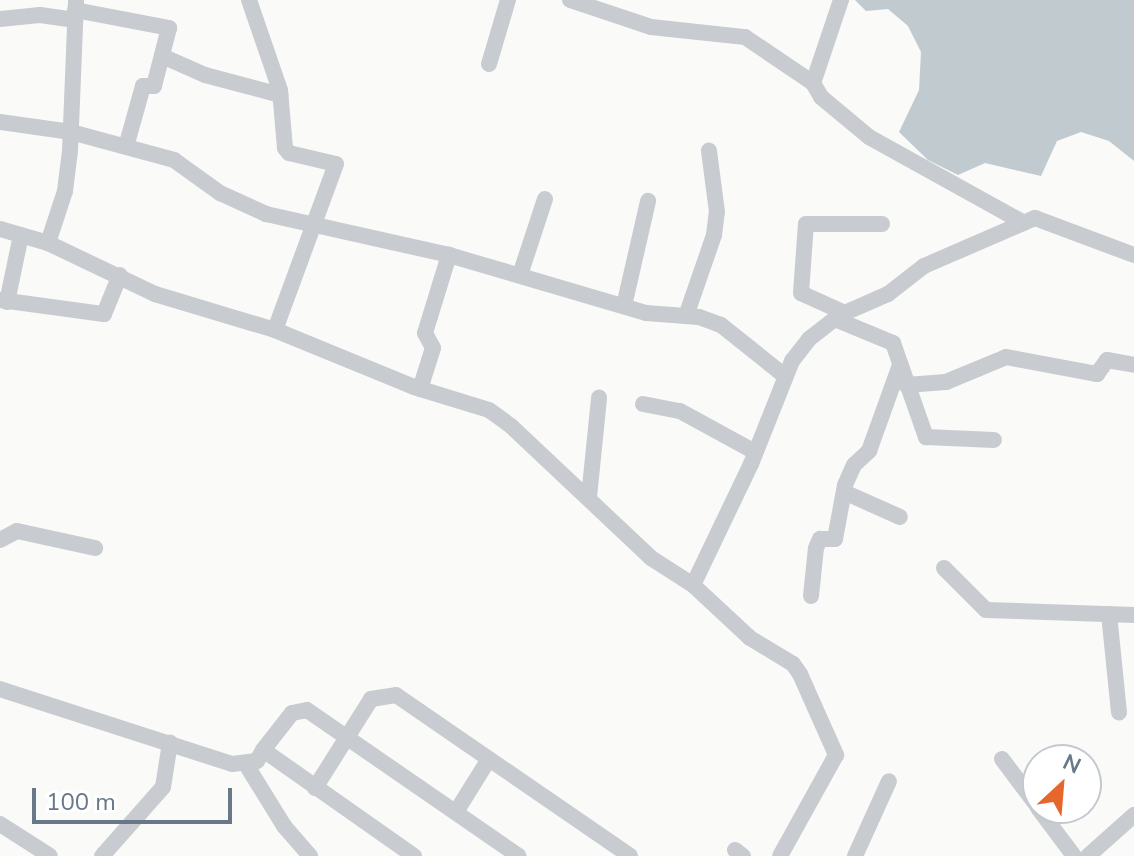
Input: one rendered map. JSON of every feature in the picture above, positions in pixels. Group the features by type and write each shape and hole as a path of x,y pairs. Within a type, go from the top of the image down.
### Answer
{"street":[{"path":"249,0 280,95 289,153 336,164 275,330"},
{"path":"489,64 508,0"},
{"path":"570,0 651,27 745,37 813,83 821,97 869,137 1024,223"},
{"path":"813,83 841,0"},
{"path":"0,19 75,10 169,28 154,86 143,86 126,147"},
{"path":"48,243 65,191 71,132 75,10"},
{"path":"162,56 205,75 280,95"},
{"path":"0,122 71,132 174,160 220,193 266,214 449,255 624,306 721,325 785,376"},
{"path":"686,316 716,224 709,151"},
{"path":"520,275 545,199"},
{"path":"624,306 648,201"},
{"path":"693,585 755,452 785,376 809,339 840,316 888,294 924,266 1035,218 1134,255"},
{"path":"882,224 806,224 801,293 840,316 888,338 926,437 994,440"},
{"path":"0,229 48,243 230,320 275,330 420,389 489,410 589,497 651,558 693,585 750,638 793,664 836,755 780,856"},
{"path":"21,235 4,301 104,314 120,275"},
{"path":"420,389 433,348 425,333 449,255"},
{"path":"906,385 946,382 1006,357 1097,374 1107,360 1134,365"},
{"path":"811,596 816,548 820,539 835,539 844,492 854,465 869,451 900,365"},
{"path":"589,497 599,398"},
{"path":"643,404 680,411 755,452"},
{"path":"844,492 900,517"},
{"path":"0,540 17,531 95,548"},
{"path":"944,568 986,610 1134,615"},
{"path":"1109,614 1119,712"},
{"path":"0,689 247,766 284,826 310,856"},
{"path":"315,788 371,699 396,695 630,856"},
{"path":"247,766 299,709 456,812 510,853"},
{"path":"102,856 163,787 170,743"},
{"path":"263,750 414,856"},
{"path":"456,812 489,759"},
{"path":"1002,759 1022,786"},
{"path":"855,856 889,781"},
{"path":"1088,856 1134,815"},
{"path":"0,824 50,856"},
{"path":"1050,824 1074,856"}],"shaded area":[{"path":"855,0 1134,0 1134,161 1109,141 1081,132 1057,141 1041,176 985,163 958,175 928,160 899,132 919,90 921,52 908,26 888,9 866,11"}]}
